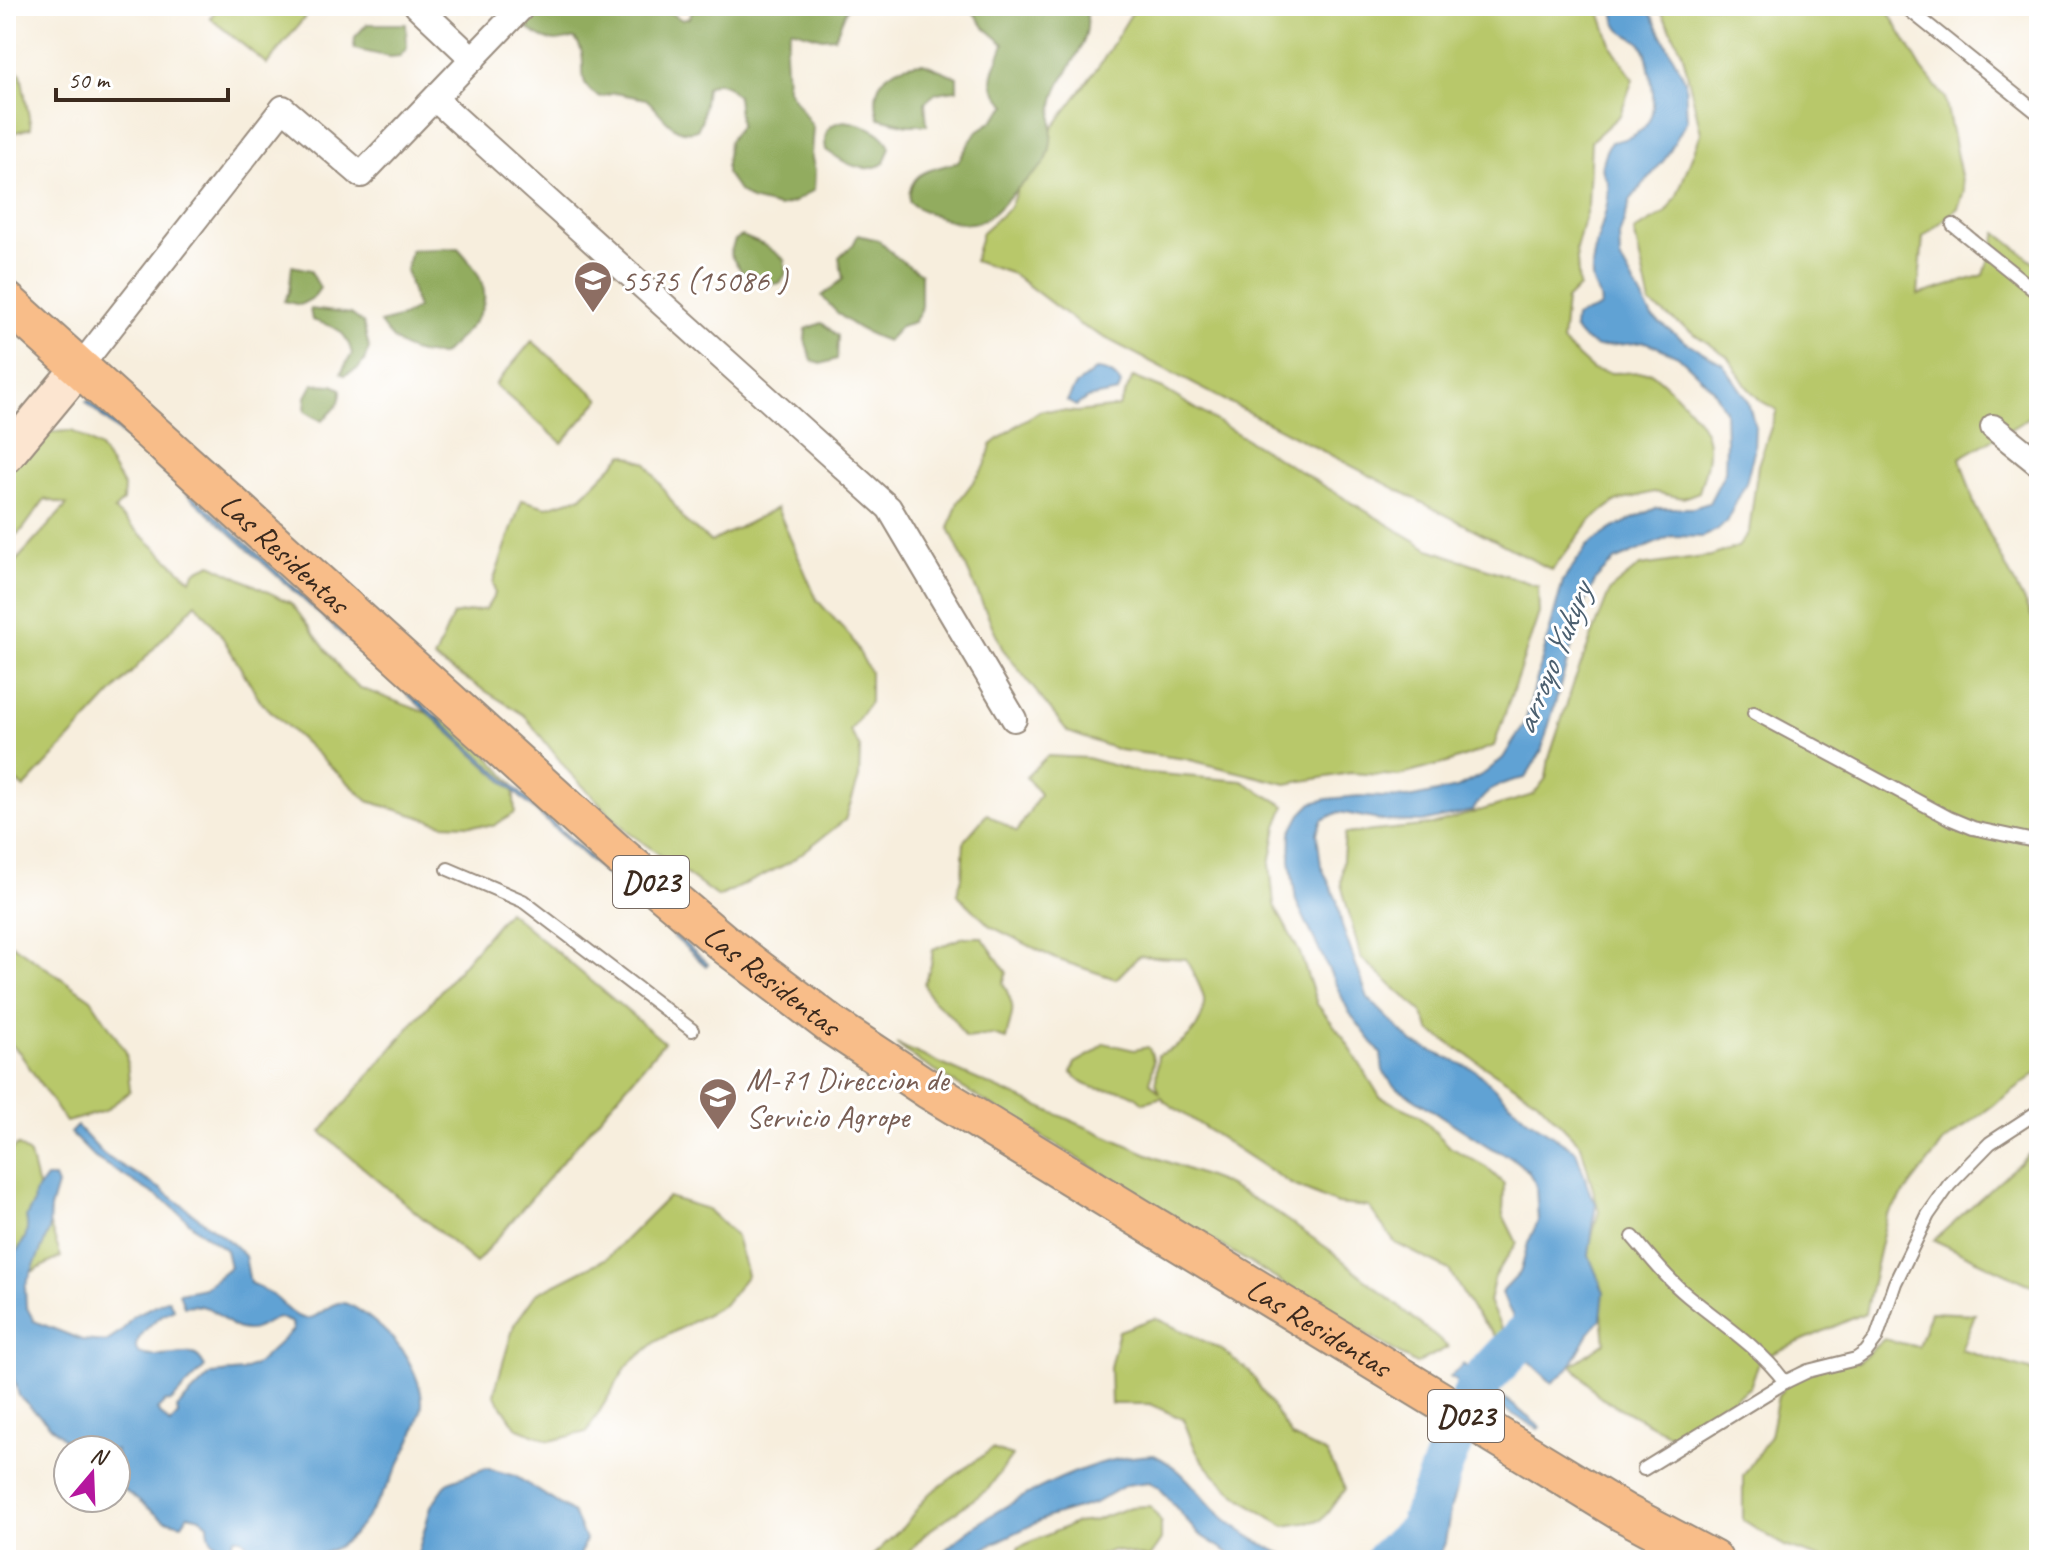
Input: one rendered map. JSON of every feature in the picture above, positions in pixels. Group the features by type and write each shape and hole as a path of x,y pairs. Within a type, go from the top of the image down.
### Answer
{"main road":[{"name":"Las Residentas","path":"6,301 619,855 726,945 834,1027 928,1089 1624,1513 1713,1560"},
{"path":"6,456 79,368"}],"street":[{"path":"417,6 473,59"},
{"path":"79,368 283,108 361,175 523,6"},
{"path":"436,100 889,508 1014,719"},
{"path":"1993,427 2039,464"}],"lane":[{"path":"1907,8 2039,114"},
{"path":"1953,225 2039,294"},
{"path":"1754,713 1949,818 1973,828 2039,842"},
{"path":"448,869 523,901 692,1030"},
{"path":"1644,1469 1785,1382 1808,1371 1856,1359 1866,1352 1876,1339 1895,1283 1928,1215 1949,1185 1990,1143 2039,1111"},
{"path":"1633,1237 1687,1295 1739,1334 1785,1382"}],"green space":[{"path":"219,6 314,6 267,64 210,18"},
{"path":"513,6 661,6 682,20 690,18 693,6 848,6 835,37 822,38 791,29 785,51 787,88 813,127 811,154 815,171 814,190 779,207 751,200 739,191 726,173 729,141 740,125 737,96 727,86 717,82 706,87 702,120 697,130 681,130 668,122 646,99 615,93 600,97 591,91 586,85 582,55 575,39 556,41 542,38 524,24"},
{"path":"969,6 1085,6 1087,19 1083,42 1055,96 1050,149 1046,160 986,219 969,223 942,218 909,202 910,191 917,177 931,169 958,162 976,132 1007,105 992,83 1004,44 984,27"},
{"path":"1136,6 1598,6 1612,47 1633,79 1620,115 1591,141 1588,205 1576,248 1579,287 1566,300 1562,342 1593,370 1651,372 1682,401 1697,418 1708,442 1707,464 1699,492 1683,498 1654,492 1615,502 1590,521 1552,570 1080,325 1013,274 974,261 982,232 1010,207 1028,162 1103,60"},
{"path":"1658,6 1889,6 1886,8 1922,69 1945,98 1964,191 1958,208 1923,237 1918,295 1984,275 1997,233 2039,266 2039,407 2024,421 1960,458 1975,506 2039,631 2039,1071 1944,1142 1887,1216 1865,1313 1760,1359 1750,1387 1677,1439 1601,1398 1572,1365 1605,1342 1599,1290 1583,1268 1599,1211 1581,1145 1537,1100 1430,1031 1422,1012 1361,958 1341,884 1345,834 1432,825 1533,795 1546,778 1549,758 1574,682 1610,590 1640,566 1711,556 1738,547 1749,532 1758,465 1777,410 1761,401 1747,387 1727,356 1650,304 1634,231 1664,214 1676,198 1701,133 1682,51"},
{"path":"367,24 406,24 407,48 400,56 390,57 354,49 355,37"},
{"path":"6,62 21,74 31,128 6,135"},
{"path":"923,63 957,77 957,90 936,93 925,102 927,125 908,125 879,118 877,94 884,78 901,67"},
{"path":"845,121 865,126 883,136 890,147 884,163 861,168 826,150 828,130 834,124"},
{"path":"858,235 878,240 921,274 921,311 914,322 901,326 887,341 851,323 822,296 843,279 839,257 853,245"},
{"path":"742,236 766,246 784,259 786,274 780,283 756,282 740,269 730,254 735,240"},
{"path":"458,248 481,280 484,293 478,317 442,355 422,354 406,348 392,339 380,323 402,317 417,308 406,270 411,250"},
{"path":"292,266 310,270 320,288 313,298 300,305 284,301 289,292"},
{"path":"310,309 351,314 363,323 369,348 358,369 344,375 341,373 352,354 346,339 333,327 312,320"},
{"path":"822,323 838,336 837,359 821,364 812,361 805,340 806,329"},
{"path":"532,341 600,399 562,443 495,385"},
{"path":"1133,377 1163,389 1429,549 1538,586 1539,613 1494,746 1398,776 1350,773 1286,784 1186,759 1119,750 1068,732 1002,648 949,528 958,502 985,466 991,445 1042,410 1077,412 1119,407"},
{"path":"313,384 333,385 341,389 338,403 322,421 305,411 306,397"},
{"path":"72,431 100,448 124,487 123,501 114,510 191,580 194,572 211,564 291,603 345,675 360,688 462,726 513,784 515,813 493,826 443,824 368,801 261,702 221,635 196,603 24,788 6,772 6,572 67,505 45,499 23,529 6,543 6,478 24,443 52,432"},
{"path":"624,454 646,463 685,521 711,542 777,508 817,600 851,637 870,672 870,702 850,731 860,747 859,778 845,820 789,863 718,897 627,831 569,772 524,715 434,659 453,615 486,609 495,594 493,582 522,500 547,507 581,497"},
{"path":"1047,756 1087,758 1137,772 1242,781 1285,806 1277,826 1270,864 1274,905 1300,953 1317,1004 1344,1038 1380,1097 1419,1115 1450,1147 1486,1167 1504,1184 1503,1215 1517,1243 1495,1275 1489,1302 1504,1334 1496,1337 1472,1309 1449,1270 1395,1243 1369,1207 1337,1204 1291,1184 1162,1097 1143,1103 1125,1091 1091,1087 1071,1072 1075,1063 1104,1043 1134,1050 1148,1047 1153,1059 1150,1082 1160,1093 1156,1082 1158,1055 1175,1047 1196,1028 1204,1000 1186,959 1139,956 1116,979 1056,959 990,926 957,894 962,877 964,841 987,814 1017,832 1040,794 1026,777"},
{"path":"508,911 664,1042 476,1263 321,1132"},
{"path":"964,937 982,937 1007,973 1003,983 1011,1000 1012,1011 1006,1039 993,1035 965,1038 924,984 933,949"},
{"path":"6,940 91,999 126,1052 130,1091 105,1111 66,1122 19,1052 6,1040"},
{"path":"896,1044 1157,1158 1223,1183 1268,1207 1330,1250 1448,1347 1416,1364 920,1062"},
{"path":"18,1145 30,1155 61,1257 6,1285 6,1155"},
{"path":"2039,1145 2039,1289 1934,1240"},
{"path":"668,1197 707,1209 736,1236 747,1275 725,1304 657,1341 627,1366 587,1432 550,1441 516,1427 494,1394 514,1325 536,1294 607,1258"},
{"path":"1930,1312 1975,1314 1961,1350 2030,1370 2039,1381 2039,1560 1827,1560 1785,1546 1743,1520 1743,1476 1770,1436 1778,1396 1801,1365 1858,1362 1884,1339 1918,1347"},
{"path":"1155,1318 1221,1349 1250,1372 1292,1437 1327,1454 1345,1489 1322,1520 1285,1526 1249,1504 1206,1466 1183,1419 1150,1404 1111,1404 1110,1367 1119,1331"},
{"path":"992,1449 1012,1456 988,1489 926,1533 902,1560 868,1560 903,1527 928,1495"},
{"path":"1150,1506 1161,1521 1161,1540 1149,1558 1113,1550 1088,1560 1013,1560 1019,1547 1075,1523 1093,1521 1130,1507"}],"water":[{"path":"1613,6 1647,6 1685,80 1687,120 1665,159 1631,199 1619,236 1620,259 1652,317 1723,364 1747,399 1755,426 1754,451 1746,483 1726,522 1717,530 1702,537 1672,536 1614,561 1596,579 1584,604 1541,752 1525,778 1494,788 1472,811 1422,822 1384,821 1339,812 1322,820 1317,833 1321,866 1337,900 1342,926 1368,998 1413,1043 1475,1070 1526,1118 1576,1151 1596,1203 1589,1256 1604,1292 1601,1319 1589,1333 1568,1370 1552,1383 1508,1342 1519,1329 1501,1293 1520,1273 1538,1221 1536,1185 1528,1171 1511,1157 1491,1148 1393,1085 1383,1071 1381,1054 1349,1012 1296,901 1290,860 1291,833 1301,814 1312,803 1359,796 1408,798 1457,788 1485,773 1503,758 1525,723 1563,581 1587,546 1613,528 1656,508 1693,508 1709,503 1725,472 1725,410 1712,388 1678,356 1646,342 1597,347 1574,329 1575,317 1600,307 1592,278 1592,265 1608,196 1608,182 1602,168 1604,156 1611,142 1636,134 1644,127 1653,110 1645,52 1640,43 1617,26"},
{"path":"1095,370 1107,372 1116,378 1121,384 1118,392 1087,398 1076,406 1067,401 1075,386"},
{"path":"89,400 708,964 706,966 86,402"},
{"path":"77,1126 104,1155 161,1189 233,1244 245,1256 250,1283 273,1296 293,1314 311,1318 333,1305 345,1303 381,1327 408,1360 422,1397 413,1436 393,1477 368,1516 337,1547 304,1558 270,1560 259,1558 243,1539 235,1537 233,1548 229,1550 216,1544 209,1535 208,1524 201,1518 188,1515 182,1524 164,1520 132,1496 132,1434 58,1434 19,1396 6,1352 6,1257 14,1256 23,1242 27,1229 26,1217 34,1194 46,1178 54,1178 57,1185 50,1209 49,1231 25,1287 26,1306 34,1321 82,1340 106,1342 121,1332 133,1316 168,1299 174,1309 147,1328 136,1346 138,1352 154,1356 192,1354 205,1367 171,1402 166,1401 157,1410 170,1424 178,1415 177,1408 211,1374 242,1371 257,1364 293,1330 292,1323 278,1317 256,1329 239,1329 206,1307 184,1306 179,1293 204,1288 230,1267 226,1250 168,1203 95,1158 70,1133"},
{"path":"1463,1364 1540,1427 1538,1429 1450,1377"},
{"path":"1436,1425 1468,1445 1450,1511 1445,1543 1437,1560 1350,1560 1383,1553 1408,1523 1426,1480"},
{"path":"1154,1455 1180,1472 1232,1524 1266,1546 1300,1560 1240,1560 1197,1533 1159,1487 1149,1482 1126,1485 1095,1503 1048,1517 990,1545 969,1560 936,1560 969,1530 1038,1489 1105,1462"},
{"path":"486,1468 515,1476 573,1513 585,1539 579,1560 416,1560 431,1506 448,1482"}],"waterway":[{"name":"arroyo Yukyry","path":"1386,1560 1418,1531 1448,1451 1478,1385 1534,1325 1534,1298"}],"place":[{"name":"5575 (15086 )","path":"593,314"},
{"name":"M-71 Direccion de Servicio Agrope","path":"718,1131"}]}
